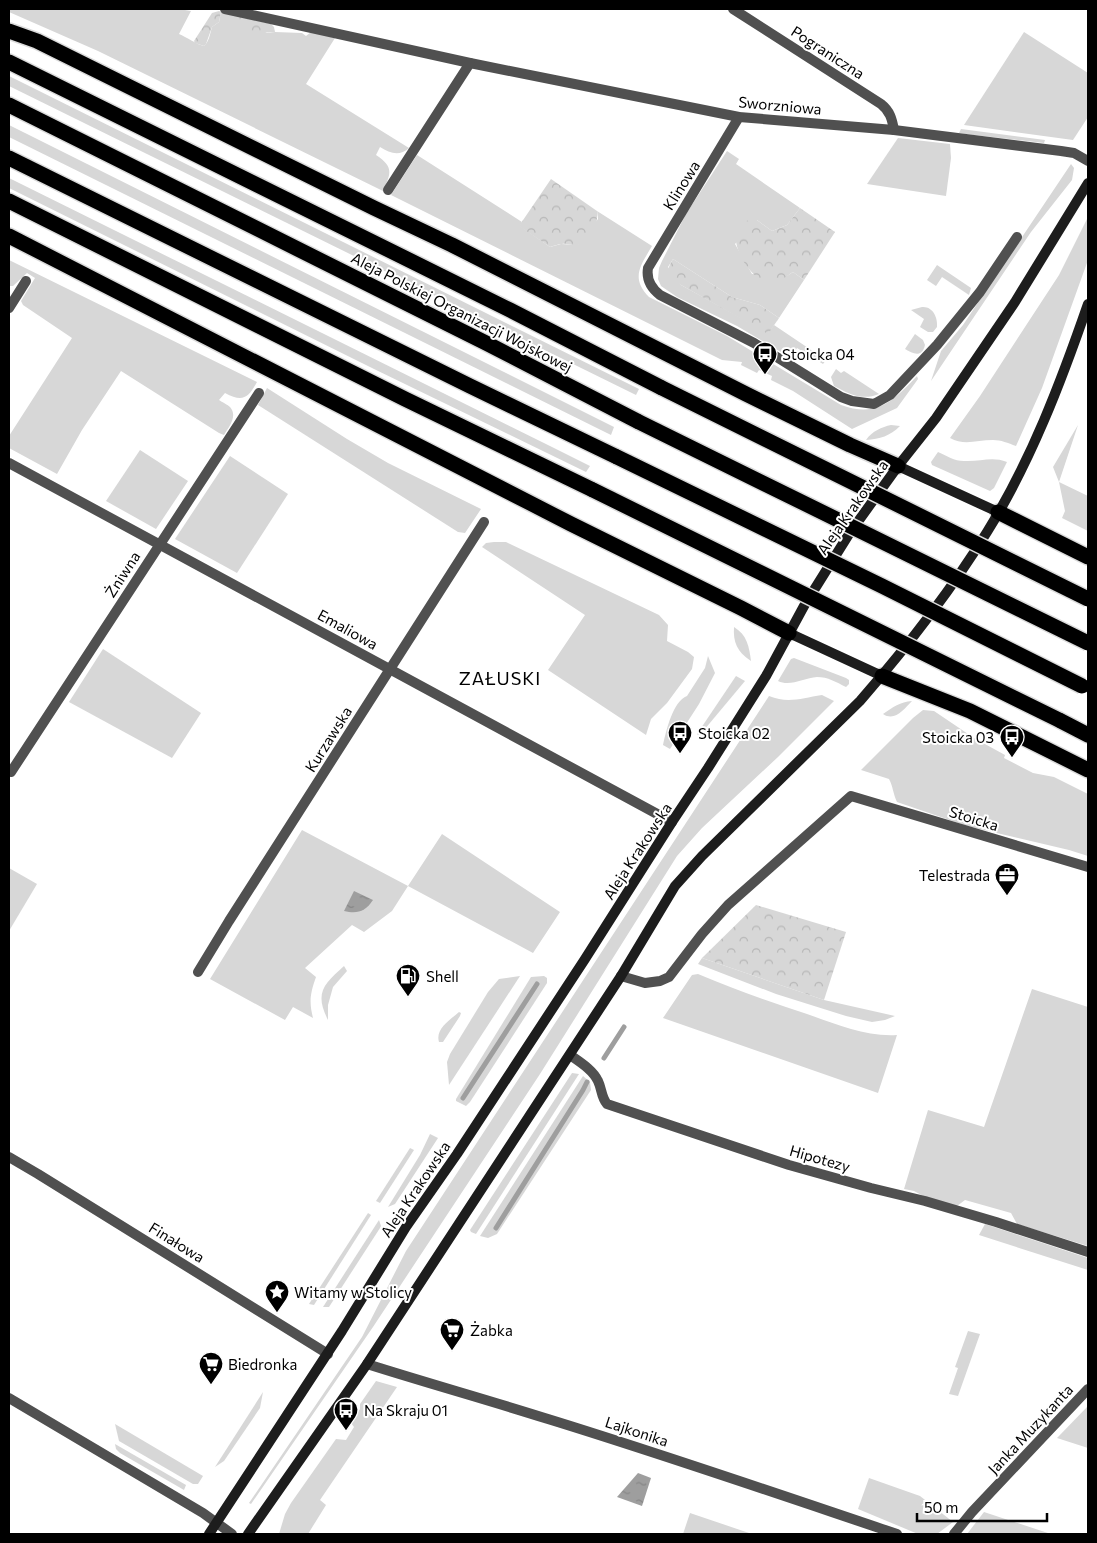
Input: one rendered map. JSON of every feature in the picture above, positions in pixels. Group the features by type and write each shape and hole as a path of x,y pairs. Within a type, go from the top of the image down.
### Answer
{"highway":[{"path":"9,31 37,40 452,245 746,394 850,445 898,466"},
{"path":"9,62 1088,599"},
{"name":"Aleja Polskiej Organizacji Wojskowej","path":"9,105 486,342 639,422 1088,643"},
{"path":"9,158 1085,687"},
{"path":"9,202 1088,735"},
{"path":"9,236 571,524 789,633"},
{"path":"998,512 1088,557"},
{"path":"882,676 970,711 1088,770"}],"main road":[{"name":"Aleja Krakowska","path":"209,1534 328,1354 406,1227 457,1154 708,768 766,676 789,633 848,534 936,418 1014,302 1088,183"},
{"path":"248,1534 367,1364 621,976 675,886 702,856 838,723 882,676 945,597 988,531 1027,458 1067,365 1088,304"},
{"path":"898,466 998,512"},
{"path":"789,633 882,676"}],"street":[{"name":"Sworzniowa","path":"225,9 470,63 739,117 894,130 1061,150 1074,153 1088,161"},
{"name":"Pograniczna","path":"733,9 886,107 891,116 894,130"},
{"path":"388,190 470,63"},
{"name":"Klinowa","path":"739,117 648,268 650,285 660,295 754,343 852,402 874,404 890,395 937,345 980,292 1017,237"},
{"path":"9,308 26,281"},
{"name":"Żniwna","path":"11,772 259,393"},
{"name":"Emaliowa","path":"9,463 672,822"},
{"name":"Kurzawska","path":"198,972 484,522"},
{"name":"Stoicka","path":"621,976 645,983 660,981 669,977 702,934 728,905 851,796 1088,867"},
{"name":"Hipotezy","path":"570,1055 594,1074 607,1104 789,1165 925,1201 1088,1252"},
{"name":"Finałowa","path":"9,1157 328,1354"},
{"name":"Lajkonika","path":"367,1364 546,1418 897,1534"},
{"name":"Janka Muzykanta","path":"954,1534 972,1512 1088,1389"},
{"path":"9,1398 188,1504 232,1534"}],"green space":[{"path":"9,9 179,9 191,11 179,34 204,46 212,27 219,22 221,12 238,16 267,33 302,33 306,36 311,32 335,38 306,84 409,148 402,152 394,153 380,147 376,155 386,163 389,171 383,191 98,51 9,12"},
{"path":"221,12 219,22 212,27 206,44 204,46 195,43 194,41 212,13"},
{"path":"238,16 271,24 275,32 249,31 244,29 237,23"},
{"path":"1024,32 1088,73 1088,117 1073,140 964,125"},
{"path":"9,76 639,389 636,395 9,86"},
{"path":"9,125 614,427 611,435 9,137"},
{"path":"961,129 1045,140 1044,143 959,133"},
{"path":"898,138 950,144 951,158 946,196 867,184"},
{"path":"727,151 739,159 736,164 800,208 787,225 772,231 757,220 735,244 752,274 787,276 793,272 804,280 779,318 760,305 732,297 673,259 668,267 681,285 768,333 774,325 826,360 823,364 797,348 791,358 737,326 677,297 661,286 658,279 662,261 686,214"},
{"path":"417,155 522,222 520,226 550,247 561,244 578,245 598,219 597,211 652,246 639,272 640,284 649,297 727,336 841,405 854,409 865,409 884,405 900,393 917,376 918,379 897,408 852,429 793,391 771,380 772,376 759,370 757,373 741,365 742,362 722,360 391,195"},
{"path":"1071,164 1074,168 1072,180 1031,232 931,381 941,351 963,325"},
{"path":"9,178 590,466 586,472 374,369 9,188"},
{"path":"551,179 597,211 594,232 583,244 561,244 550,247 519,226"},
{"path":"800,208 835,232 804,280 793,272 777,282 764,281 748,268 742,259 736,238 737,230 744,222 757,220 772,231 787,225"},
{"path":"1088,217 1088,260 1042,388 1016,446 996,440 960,442 950,438 980,396 1059,275"},
{"path":"673,259 732,297 760,305 779,318 768,334 677,282 668,271"},
{"path":"9,260 257,382 251,392 244,397 240,398 225,393 219,400 230,407 233,414 232,421 224,435 121,371 82,430 57,474 9,448 9,436 72,338 23,305 21,301 35,278 27,273 13,286 9,286"},
{"path":"937,265 971,288 969,295 942,277 936,286 927,280"},
{"path":"922,307 929,308 936,316 937,327 933,332 928,332 920,327 924,319 911,310"},
{"path":"915,334 923,340 925,345 922,352 917,354 905,349"},
{"path":"836,369 841,373 844,371 879,394 861,397 834,386 831,377"},
{"path":"267,388 388,463 481,509 465,533 458,532 258,405"},
{"path":"891,425 900,426 884,436 866,440 877,430"},
{"path":"1078,425 1059,482 1053,467"},
{"path":"140,450 188,481 156,529 106,501"},
{"path":"938,452 960,461 991,459 1007,462 994,488 990,491 932,465 931,462"},
{"path":"230,456 288,494 237,573 175,539"},
{"path":"1059,482 1088,496 1088,531 1062,518 1065,511"},
{"path":"506,542 659,615 668,625 667,641 694,657 692,669 667,703 651,719 646,735 548,670 585,615 482,547 486,543"},
{"path":"734,627 747,641 751,661 742,654 737,646 734,637"},
{"path":"103,649 201,713 172,758 69,702"},
{"path":"708,656 715,673 699,704 670,749 663,745 671,717 678,704 687,696 705,668"},
{"path":"794,658 846,678 849,680 849,684 846,687 821,677 792,683 778,681 791,659"},
{"path":"736,676 745,681 699,736 697,734"},
{"path":"822,695 834,701 778,757 702,828 677,856 540,1074 373,1327 251,1504 249,1503 362,1337 406,1251 769,696 789,700"},
{"path":"912,701 895,716 883,714 893,707"},
{"path":"923,710 934,711 974,738 1005,755 1004,758 1033,773 1054,777 1088,794 1088,856 967,826 897,802 889,779 861,770"},
{"path":"302,830 408,886 392,911 364,932 352,925 305,968 316,977 311,998 313,1018 293,1007 285,1020 210,979"},
{"path":"442,834 560,912 533,953 408,886"},
{"path":"9,868 37,884 9,931"},
{"path":"756,905 846,932 824,1000 702,958"},
{"path":"702,958 824,1000 895,1016 872,1022 846,1016 776,994 698,964"},
{"path":"344,966 347,971 333,987 328,1005 328,1020 322,1003 323,990 331,978"},
{"path":"698,974 840,1026 874,1034 897,1035 878,1093 663,1018 692,975"},
{"path":"520,976 449,1085 447,1062 450,1054 488,992 499,979"},
{"path":"544,976 547,978 547,983 470,1102 466,1106 456,1101 531,977"},
{"path":"1032,989 1088,1007 1088,1246 1017,1224 1011,1213 965,1200 957,1206 904,1189 928,1110 984,1127"},
{"path":"459,1012 461,1013 460,1016 443,1042 439,1042 438,1037 441,1029"},
{"path":"572,1073 579,1074 476,1234 471,1232 470,1230"},
{"path":"583,1076 590,1082 591,1090 497,1234 488,1238 480,1236"},
{"path":"430,1134 438,1138 395,1204 388,1207 420,1155"},
{"path":"410,1148 414,1150 380,1203 376,1201"},
{"path":"368,1213 371,1215 314,1305 309,1304"},
{"path":"379,1220 380,1228 329,1307 323,1307"},
{"path":"985,1224 1088,1258 1088,1270 979,1235"},
{"path":"968,1331 980,1334 958,1396 949,1394 958,1368 955,1367"},
{"path":"376,1381 397,1387 320,1500 326,1505 308,1534 279,1534 285,1514 291,1503 336,1439 346,1440 354,1427 351,1423 360,1409 360,1404"},
{"path":"263,1392 260,1408 224,1461 215,1467"},
{"path":"1088,1406 1088,1448 1057,1438"},
{"path":"115,1424 203,1476 198,1484 193,1484 119,1441"},
{"path":"115,1444 186,1485 184,1490 120,1453 116,1449"},
{"path":"869,1478 920,1496 953,1522 937,1534 918,1534 858,1509"},
{"path":"984,1512 1051,1534 967,1534"},
{"path":"690,1513 752,1534 683,1534"}],"water":[{"path":"354,891 373,900 360,911 344,911"},
{"path":"638,1473 651,1478 642,1506 617,1497"}],"waterway":[{"path":"463,1098 537,984"},
{"path":"604,1058 624,1027"},
{"path":"496,1228 587,1082"}],"place":[{"name":"Stoicka 04","path":"765,375"},
{"name":"Stoicka 02","path":"680,754"},
{"name":"Stoicka 03","path":"1012,758"},
{"name":"Telestrada","path":"1007,896"},
{"name":"Shell","path":"408,997"},
{"name":"Witamy w Stolicy","path":"277,1313"},
{"name":"Żabka","path":"452,1351"},
{"name":"Biedronka","path":"211,1385"},
{"name":"Na Skraju 01","path":"346,1431"}],"district":[{"name":"ZAŁUSKI","path":"500,678"}]}
